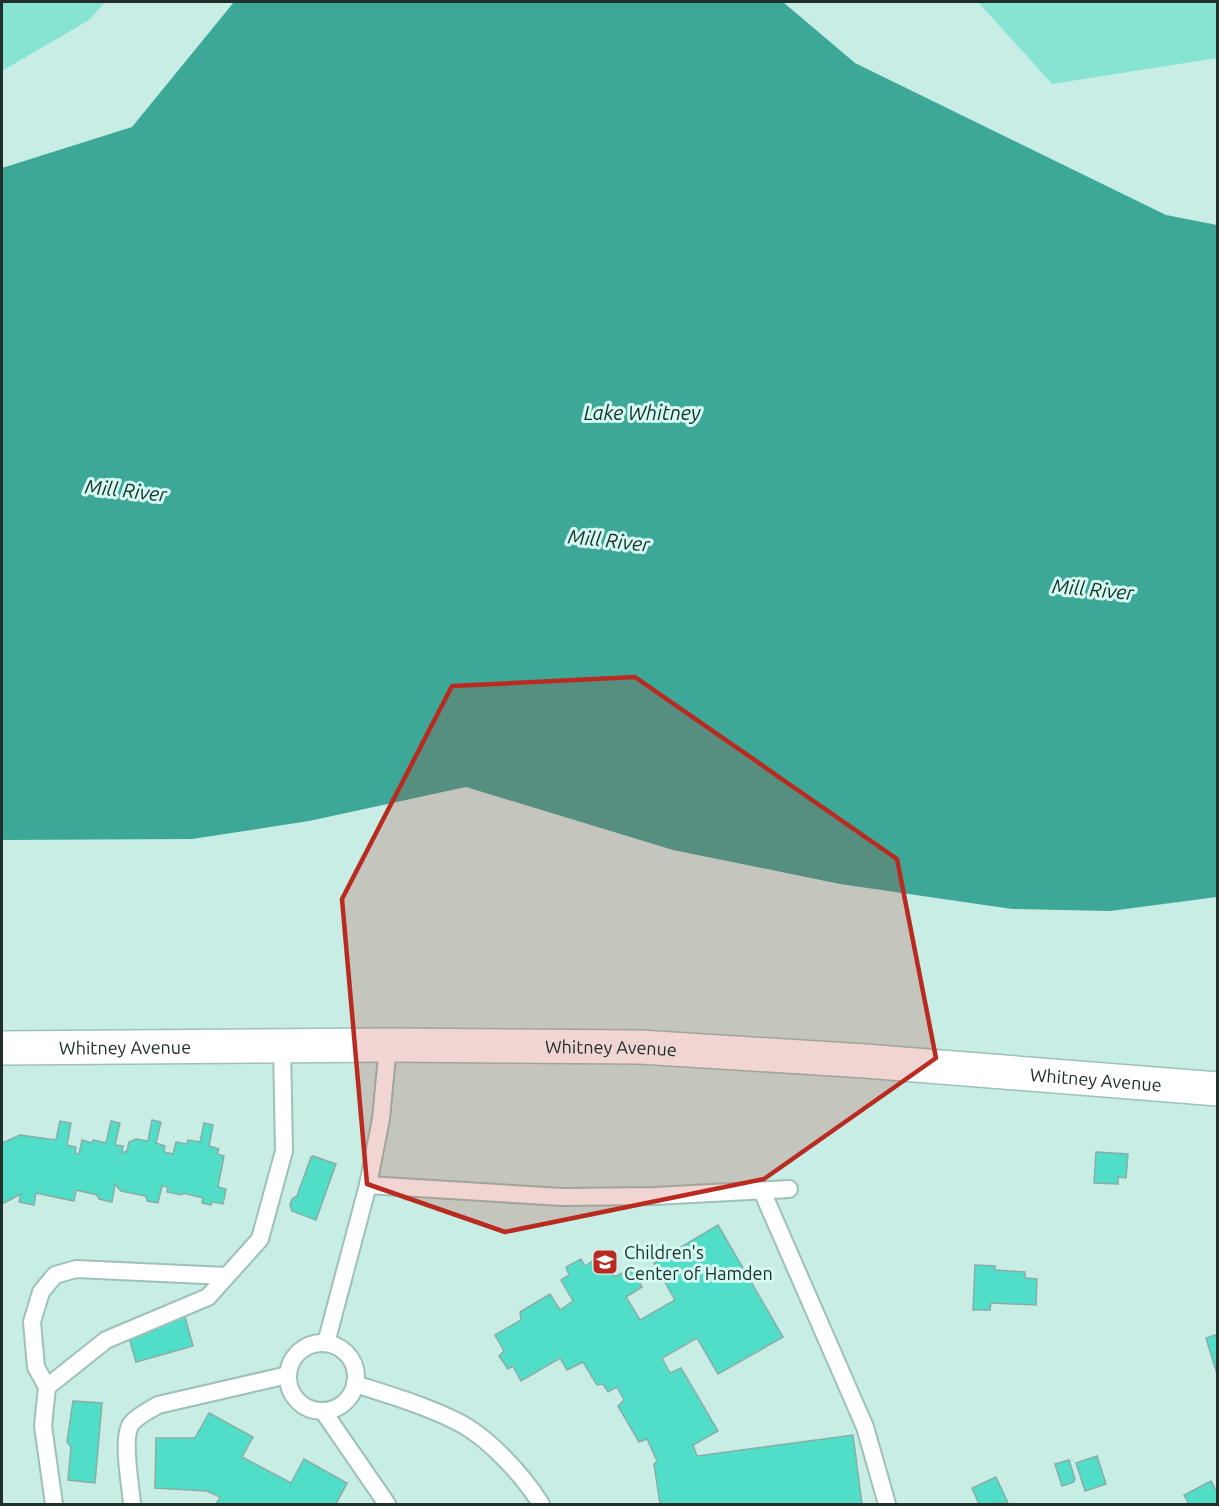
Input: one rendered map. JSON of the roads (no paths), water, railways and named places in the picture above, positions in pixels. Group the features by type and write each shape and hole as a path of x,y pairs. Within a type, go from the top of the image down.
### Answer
{"main road":[{"name":"Whitney Avenue","path":"2,1048 388,1045 640,1047 865,1061 1218,1089"}],"lane":[{"path":"327,1342 368,1185 381,1119 388,1045"},
{"path":"47,1387 106,1340 208,1297 260,1239 284,1151 282,1046"},
{"path":"368,1185 562,1197 654,1196 789,1189"},
{"path":"762,1191 865,1427 887,1504"},
{"path":"54,1504 43,1426 47,1387 36,1367 32,1322 41,1292 55,1275 76,1269 226,1276"},
{"path":"315,1342 327,1342 346,1352 353,1362 356,1373 355,1384 344,1403 334,1409 323,1411 302,1405 294,1397 289,1386 288,1375 290,1364 304,1347 315,1342"},
{"path":"132,1504 127,1438 131,1425 146,1412 158,1405 288,1375"},
{"path":"355,1384 457,1421 483,1439 531,1489 541,1504"},
{"path":"323,1411 387,1504"}],"water":[{"name":"Lake Whitney","path":"234,2 783,2 855,63 1166,215 1217,225 1217,897 1110,911 1012,909 840,884 673,850 466,787 309,821 192,839 2,840 2,168 132,127"}],"place":[{"name":"Children's Center of Hamden","path":"605,1262"}],"water label":[{"name":"Mill River","path":"126,490"},
{"name":"Mill River","path":"609,540"},
{"name":"Mill River","path":"1093,589"}]}
